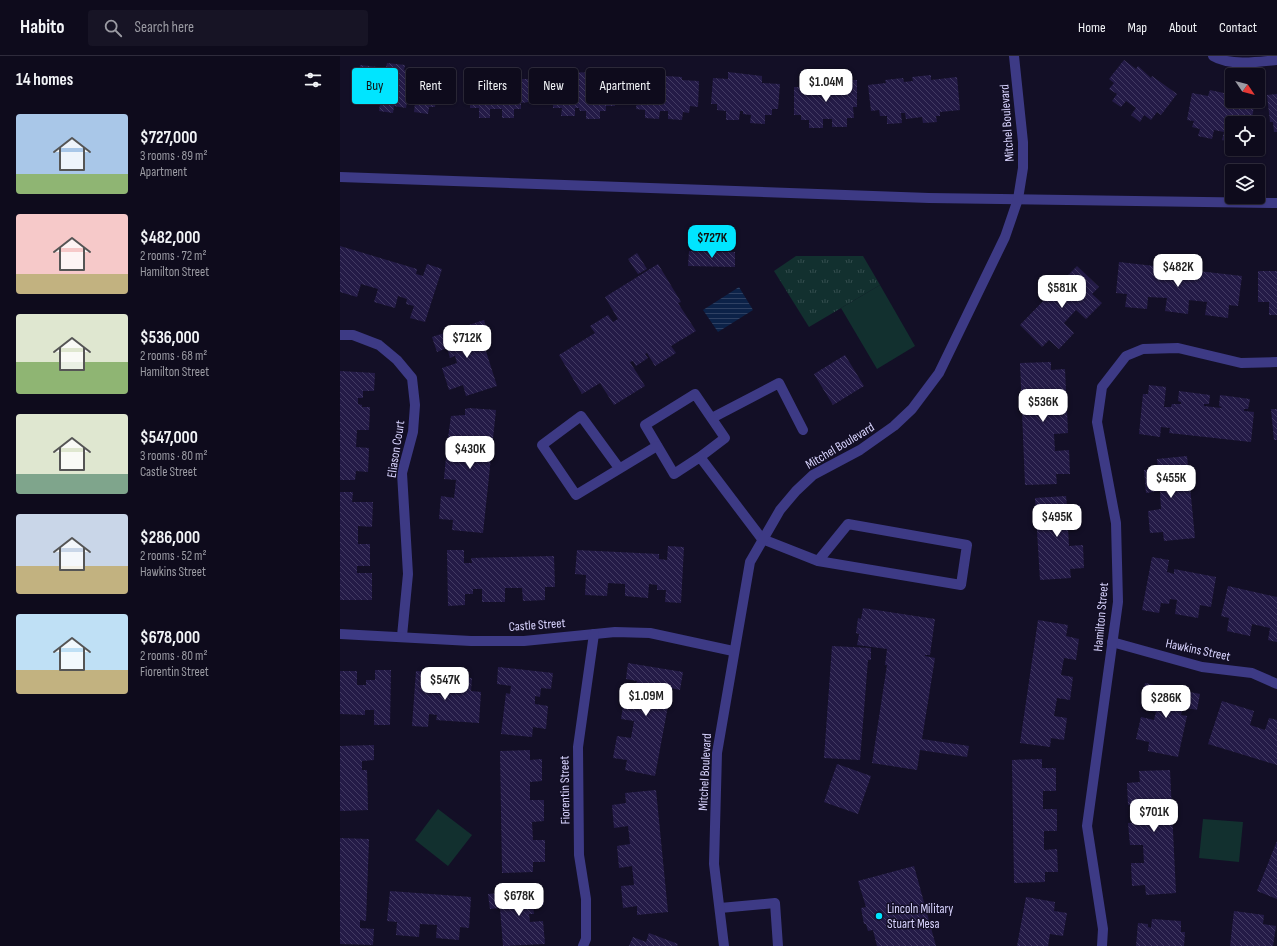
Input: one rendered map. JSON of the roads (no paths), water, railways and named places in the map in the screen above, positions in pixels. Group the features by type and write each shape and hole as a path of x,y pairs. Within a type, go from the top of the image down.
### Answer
{"street":[{"name":"Mitchel Boulevard","path":"724,946 714,864 717,753 733,651 750,562 780,510 796,491 813,475 878,439 912,409 932,384 1005,237 1018,199 1023,168 1023,142 1014,56"},
{"path":"1213,56 1218,59 1252,63 1277,60"},
{"path":"340,177 929,198 1277,203"},
{"name":"Eliason Court","path":"340,336 353,335 379,345 397,360 412,378 414,405 413,432 402,473 408,574 402,636"},
{"name":"Hamilton Street","path":"1102,946 1103,929 1087,826 1118,602 1116,523 1097,422 1102,387 1126,356 1143,349 1178,348 1241,363 1277,362"},
{"path":"712,418 780,383 804,430"},
{"path":"695,394 712,418 725,438 674,474 645,425 695,394"},
{"path":"619,468 581,416 542,445 576,495 657,446"},
{"path":"700,457 762,539 818,561 961,585 967,545 848,524 818,561"},
{"name":"Castle Street","path":"340,634 402,636 471,641 524,641 616,632 650,633 733,651"},
{"name":"Fiorentin Street","path":"583,946 586,939 586,899 579,855 578,747 594,634"},
{"name":"Hawkins Street","path":"1112,642 1202,667 1252,673 1277,684"},
{"path":"720,908 775,903 778,946"}],"water":[{"path":"739,287 753,310 718,332 703,310"}],"place":[{"name":"Lincoln Military Stuart Mesa","path":"879,916"}]}
